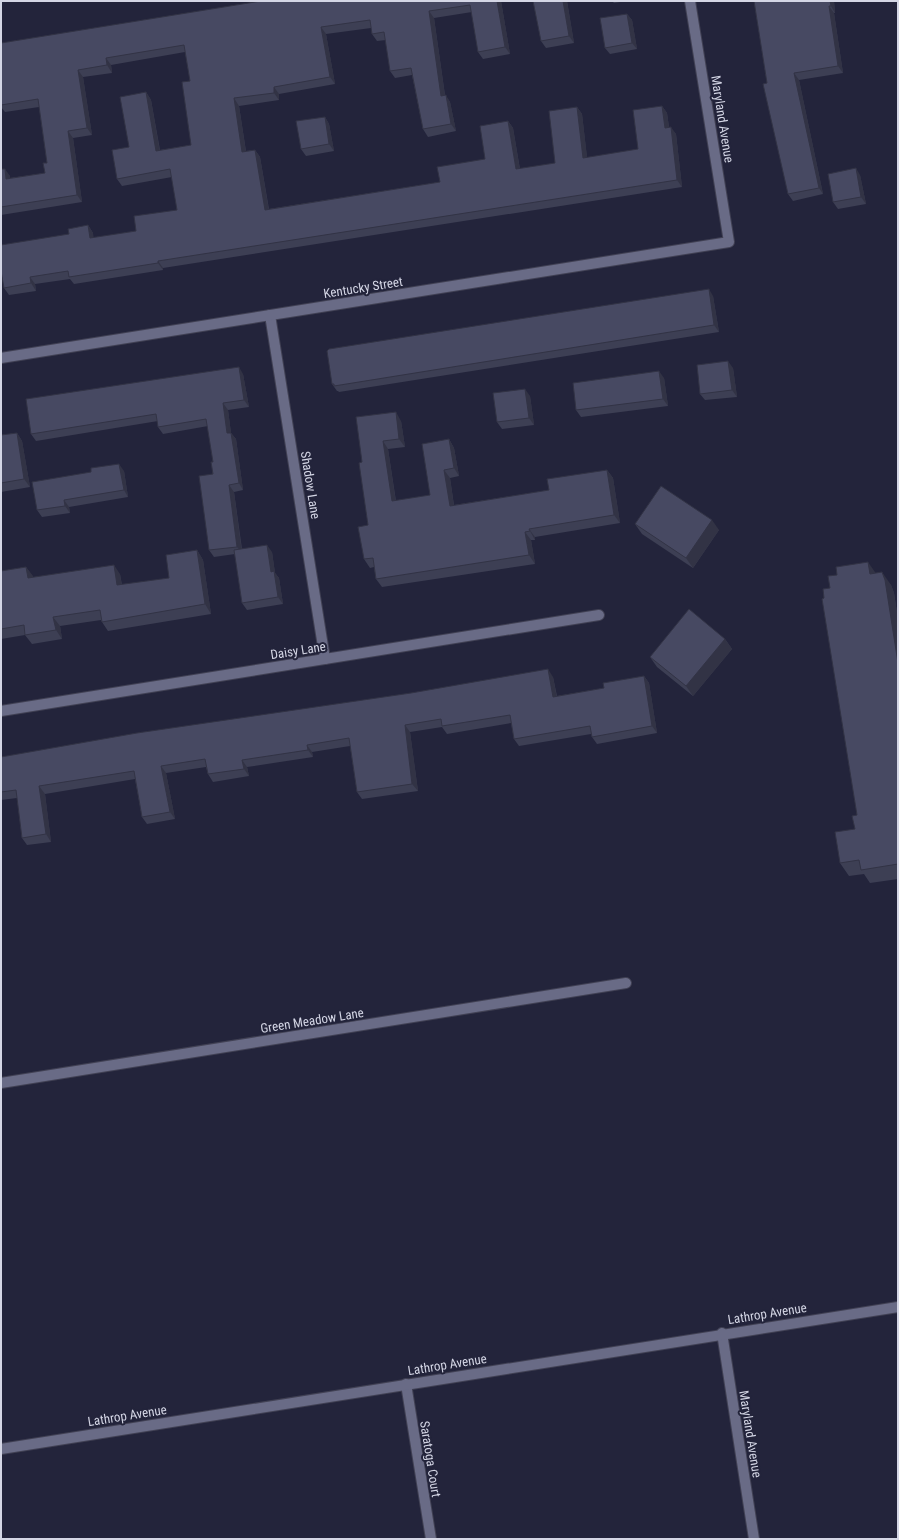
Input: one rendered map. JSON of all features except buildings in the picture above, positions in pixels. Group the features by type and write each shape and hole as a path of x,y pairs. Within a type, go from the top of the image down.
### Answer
{"street":[{"name":"Maryland Avenue","path":"690,1 729,242"},
{"name":"Kentucky Street","path":"1,358 729,242"},
{"name":"Shadow Lane","path":"270,315 325,659"},
{"name":"Daisy Lane","path":"1,711 599,615"},
{"name":"Green Meadow Lane","path":"1,1083 626,983"},
{"name":"Lathrop Avenue","path":"1,1449 722,1333 898,1307"},
{"name":"Maryland Avenue","path":"722,1333 754,1539"},
{"name":"Saratoga Court","path":"406,1384 431,1539"}]}
